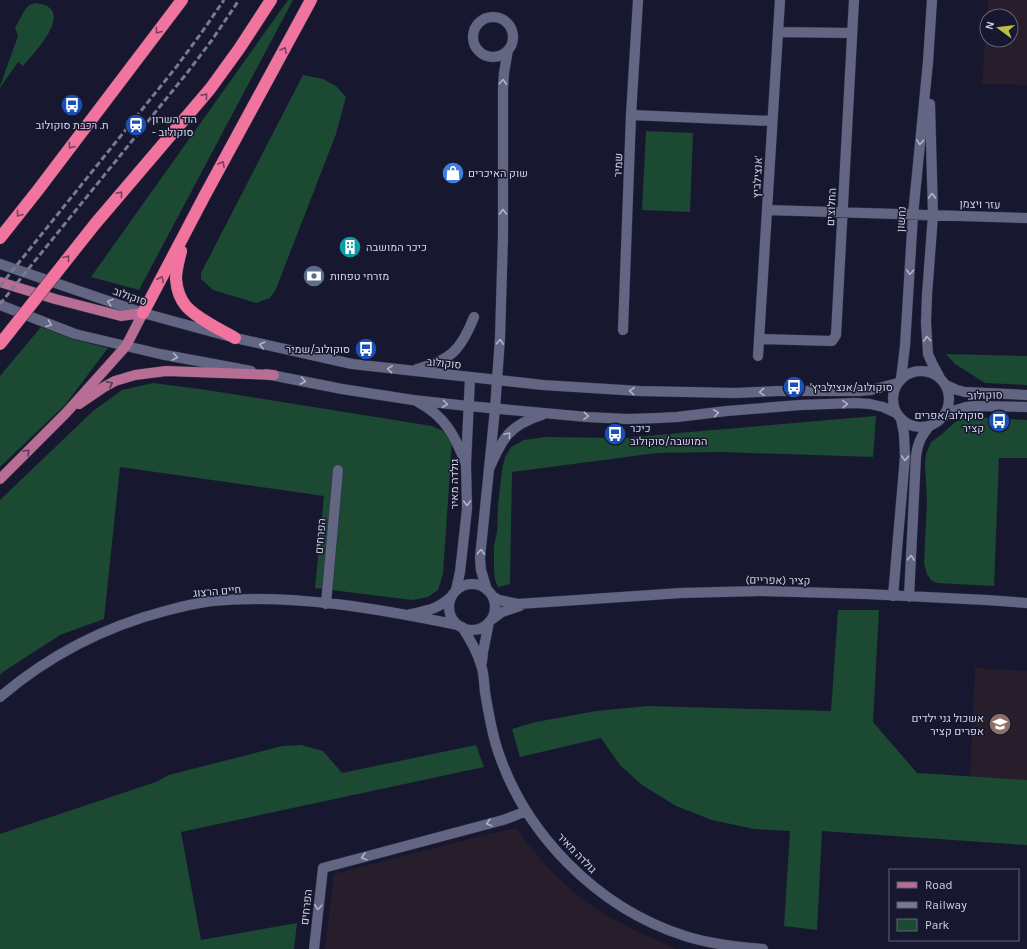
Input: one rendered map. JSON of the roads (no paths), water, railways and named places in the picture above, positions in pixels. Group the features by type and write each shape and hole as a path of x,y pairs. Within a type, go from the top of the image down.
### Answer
{"highway":[{"path":"0,238 182,0"},
{"path":"0,344 94,224 210,89 239,49 271,0"},
{"path":"143,313 311,0"},
{"path":"187,229 177,266 176,278 182,300 194,314 235,338"}],"main road":[{"path":"0,282 55,299 121,316 143,313"},
{"path":"0,480 66,413 126,346 143,313"},
{"path":"66,413 104,387 115,381 135,375 173,371 274,375"}],"street":[{"name":"שמיר","path":"624,330 631,115 638,0"},
{"name":"אנצילביץ'","path":"758,356 780,0"},
{"name":"החלוצים","path":"759,339 832,341 836,335 854,0"},
{"name":"נחשון","path":"900,381 906,334 913,214 928,62 932,0"},
{"path":"489,593 481,570 480,558 498,381 503,236 503,88 508,50 513,37 512,30 504,20 490,17 478,23 473,35 473,42 480,53 486,56 498,57 508,50"},
{"path":"778,32 852,33"},
{"name":"נחשון","path":"928,62 933,215 926,323 928,354 939,376"},
{"path":"631,115 772,121"},
{"name":"עזר ויצמן","path":"767,210 1027,218"},
{"name":"סוקולוב","path":"0,264 143,313 235,338 352,364 498,381 639,391 728,393 864,390 881,388 900,381"},
{"path":"0,304 75,334 201,362 342,389 413,400 547,414 627,419 658,418 794,405 855,403 883,406 899,416 907,424 923,428 939,422 945,416 949,408 949,390 939,376 933,373 922,370 907,374 896,385 893,394 893,404 899,416 904,434 905,457 893,596"},
{"path":"411,371 430,366 444,359 457,348 468,334 474,317"},
{"name":"גולדה מאיר","path":"454,593 460,572 467,508 466,464 470,378"},
{"name":"סוקולוב","path":"946,385 965,392 1027,395"},
{"path":"413,400 435,414 444,423 453,434 466,464"},
{"name":"סוקולוב","path":"945,416 966,407 1027,407"},
{"path":"489,469 500,445 512,430 523,422 547,414"},
{"path":"910,597 916,456 920,438 929,426"},
{"name":"הפרחים","path":"326,604 338,470"},
{"path":"407,615 426,611 444,604 454,593 461,587 472,584 484,587 493,598 495,606 494,613 490,621 480,629 465,629 460,626 453,620 450,613 449,607 454,593"},
{"name":"קציר (אפריים)","path":"489,593 498,600 518,604 680,593 722,592 787,592 1027,603"},
{"name":"חיים הרצוג","path":"0,697 40,666 74,646 109,630 143,617 181,607 210,602 235,600 290,600 407,615 460,626"},
{"name":"קציר (אפריים)","path":"490,621 502,612 528,603"},
{"name":"גולדה מאיר","path":"482,666 483,652 490,621"},
{"name":"גולדה מאיר","path":"460,626 476,650 482,666 491,726 504,768 526,811 562,858 581,876 616,903 662,928 709,942 763,949"},
{"name":"הפרחים","path":"314,949 323,868 498,821 526,811"}],"railway":[{"path":"0,286 177,66 224,0"},
{"path":"0,304 187,73 212,40 239,0"}],"place":[{"name":"ת. רכבת סוקולוב","path":"72,105"},
{"name":"הוד השרון - סוקולוב","path":"136,125"},
{"name":"שוק האיכרים","path":"453,173"},
{"name":"כיכר המושבה","path":"350,247"},
{"name":"מזרחי טפחות","path":"314,276"},
{"name":"סוקולוב/שמיר","path":"366,349"},
{"name":"סוקולוב/אנצילביץ׳","path":"794,387"},
{"name":"סוקולוב/אפרים קציר","path":"999,421"},
{"name":"כיכר המושבה/סוקולוב","path":"615,434"},
{"name":"אשכול גני ילדים אפרים קציר","path":"1000,724"}]}
